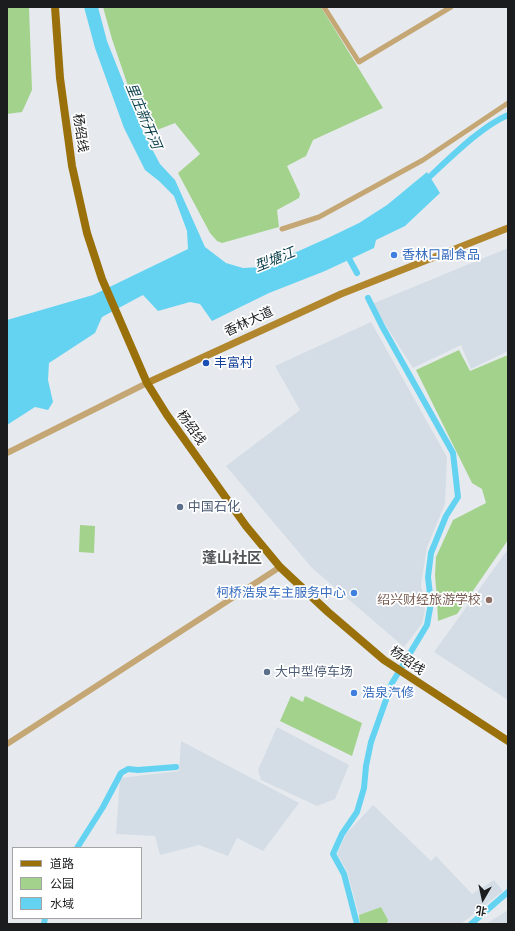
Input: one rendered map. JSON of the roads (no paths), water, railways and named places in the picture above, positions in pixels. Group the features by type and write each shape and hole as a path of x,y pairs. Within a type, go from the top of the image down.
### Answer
{"main road":[{"name":"杨绍线","path":"55,7 60,78 72,166 87,233 102,280 147,383 167,415 246,526 280,567 328,612 384,660 508,741"},
{"name":"香林大道","path":"147,383 341,294 508,228"}],"street":[{"path":"324,7 359,62 451,7"},
{"path":"282,229 319,217 423,160 508,103"},
{"name":"香林大道","path":"7,453 147,383"},
{"path":"7,744 280,567"}],"water":[{"path":"84,7 98,7 107,41 143,132 160,164 175,180 205,247 226,263 243,268 263,267 330,237 359,223 387,205 427,172 440,193 405,226 376,240 374,248 325,271 269,293 212,321 200,304 190,302 158,311 143,295 102,317 95,333 49,363 48,380 53,402 48,410 35,407 7,425 7,320 93,295 188,249 187,231 174,196 145,170 124,128 95,48"}],"waterway":[{"name":"型塘江","path":"425,181 486,127 508,115"},
{"path":"346,253 357,273"},
{"path":"357,924 344,874 333,854 342,834 357,812 364,788 366,766 371,742 392,683 427,625 431,603 428,577 431,553 446,516 458,497 453,453 368,298"},
{"path":"78,847 103,807 121,773 128,769 138,770 176,767"},
{"path":"471,924 508,892"},
{"path":"44,924 45,919"}],"place":[{"name":"香林口副食品","path":"394,255"},
{"name":"丰富村","path":"206,363"},
{"name":"中国石化","path":"180,507"},
{"name":"柯桥浩泉车主服务中心","path":"354,593"},
{"name":"绍兴财经旅游学校","path":"489,600"},
{"name":"大中型停车场","path":"267,672"},
{"name":"浩泉汽修","path":"354,693"}],"district":[{"name":"蓬山社区","path":"232,559"}],"water label":[{"name":"里庄新开河","path":"143,116"}]}
